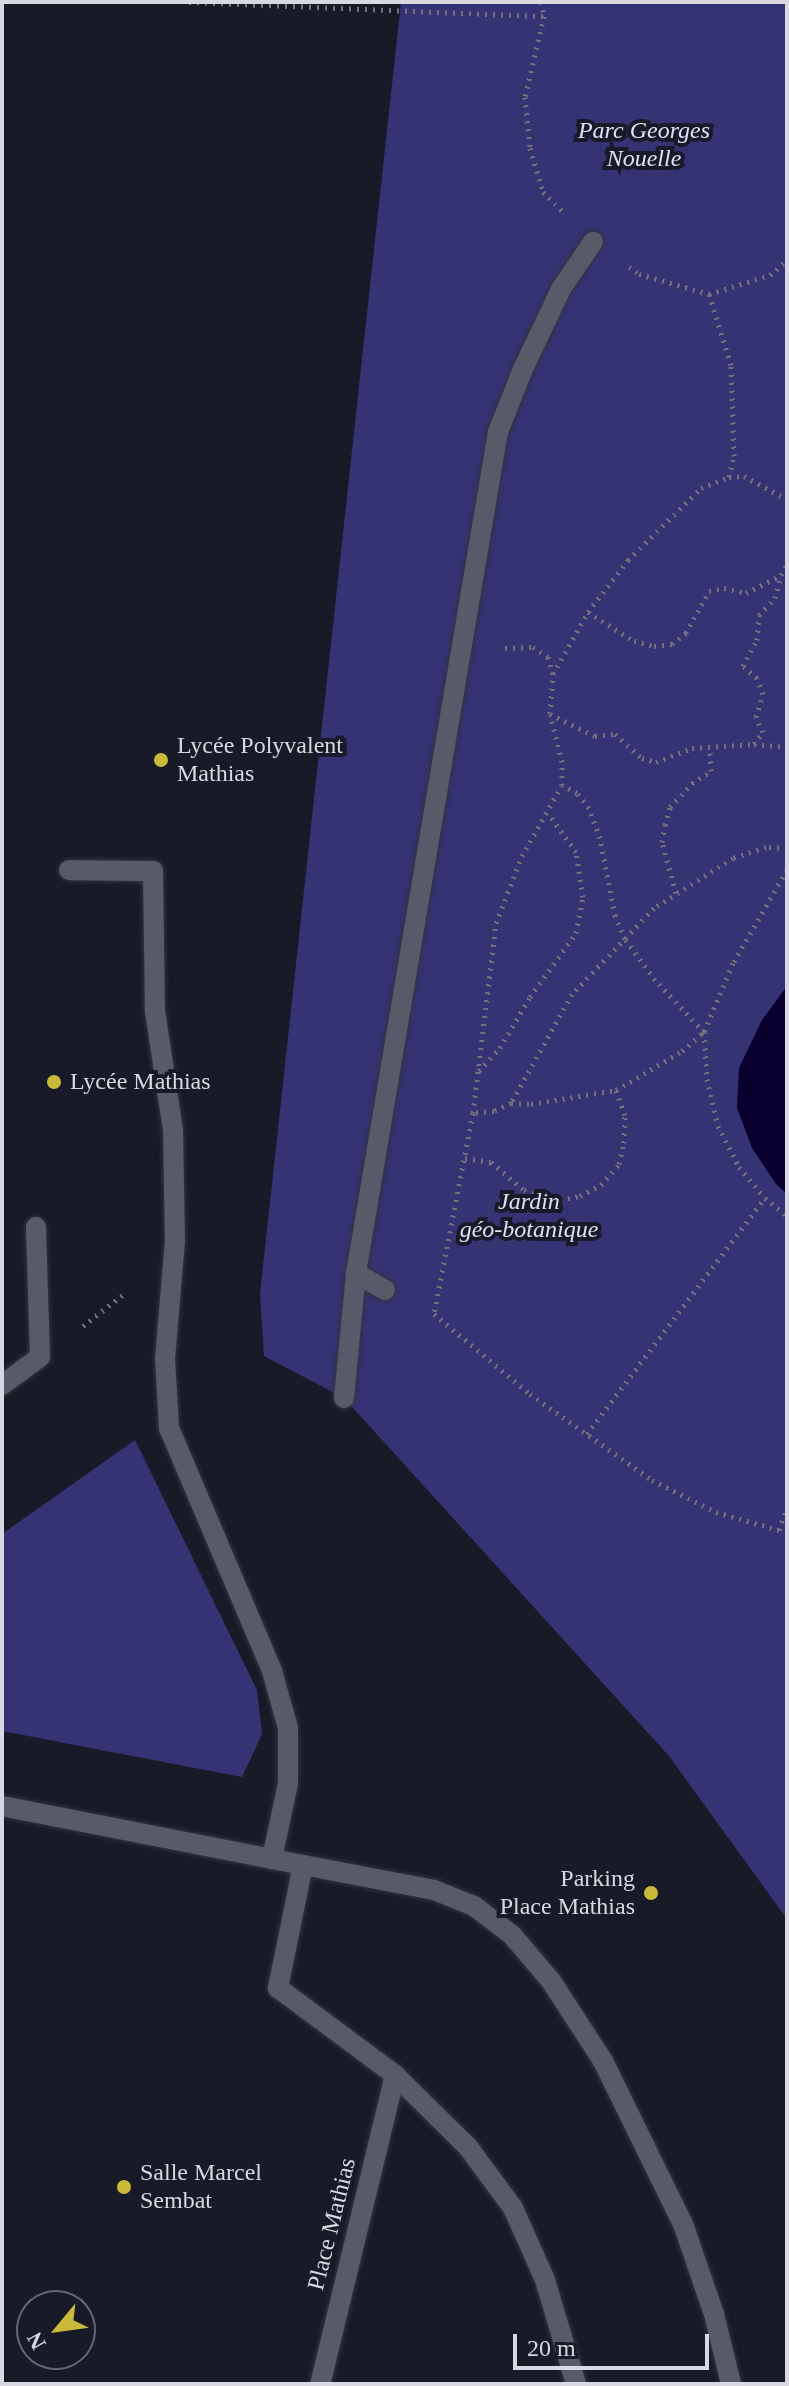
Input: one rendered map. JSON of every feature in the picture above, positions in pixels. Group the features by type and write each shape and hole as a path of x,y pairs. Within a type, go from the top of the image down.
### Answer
{"street":[{"path":"344,1398 356,1273 498,432 523,369 561,289 593,242"},
{"path":"69,870 153,871 155,1011 173,1130 175,1240 165,1358 169,1428 272,1671 288,1728 288,1783 272,1859"},
{"path":"2,1385 40,1357 36,1227"},
{"path":"356,1273 385,1290"},
{"path":"2,1806 434,1890 474,1906 512,1935 551,1981 603,2061 683,2224 714,2314 731,2384"},
{"path":"303,1865 278,1988 395,2075 468,2147 513,2208 545,2280 576,2384"},
{"name":"Place Mathias","path":"320,2384 395,2075"}],"path":[{"path":"189,2 544,16 541,2"},
{"path":"709,294 731,365 734,456 729,477"},
{"path":"553,674 588,612 668,518 701,488 729,477 744,476 787,498"},
{"path":"754,744 763,732 756,717 763,694 757,678 743,666 757,640 759,615 775,598 787,565"},
{"path":"588,612 634,641 654,646 672,644 686,633 709,591 724,588 746,593 781,575"},
{"path":"462,645 497,643 507,650 533,647 548,657 553,674 550,714 562,762 562,785 522,856 496,923 473,1113 434,1314 530,1394 652,1480 716,1512 787,1533"},
{"path":"550,714 595,736 615,734 642,758 656,762 692,748 754,744 787,747"},
{"path":"676,893 662,842 665,825 670,807 692,783 711,771 710,749"},
{"path":"562,785 577,793 589,808 600,838 615,916 625,939 655,980 704,1032 707,1079 718,1126 739,1167 765,1198 787,1216"},
{"path":"478,1072 500,1048 530,997 576,933 583,897 576,852 548,813"},
{"path":"511,1103 572,994 654,908 733,858 766,847 787,848"},
{"path":"473,1113 494,1111 511,1103 531,1104 616,1090 682,1051 704,1032 733,963 787,870"},
{"path":"465,1158 491,1162 524,1190 552,1201 580,1196 601,1185 619,1164 625,1115 616,1090"},
{"path":"587,1434 765,1198"},
{"path":"40,1357 116,1303 175,1240"},
{"path":"779,1530 787,1508"}],"green space":[{"name":"Jardin géo-botanique","path":"401,2 787,2 787,1919 669,1756 344,1398 264,1356 260,1294"},
{"path":"135,1440 257,1690 262,1734 242,1777 2,1731 2,1534"}],"shaded area":[{"path":"787,986 787,1194 776,1184 752,1148 737,1108 739,1068 762,1020"}],"place":[{"name":"Lycée Polyvalent Mathias","path":"161,760"},
{"name":"Lycée Mathias","path":"54,1082"},
{"name":"Parking Place Mathias","path":"651,1893"},
{"name":"Salle Marcel Sembat","path":"124,2187"}],"park label":[{"name":"Parc Georges Nouelle","path":"644,145"}]}
